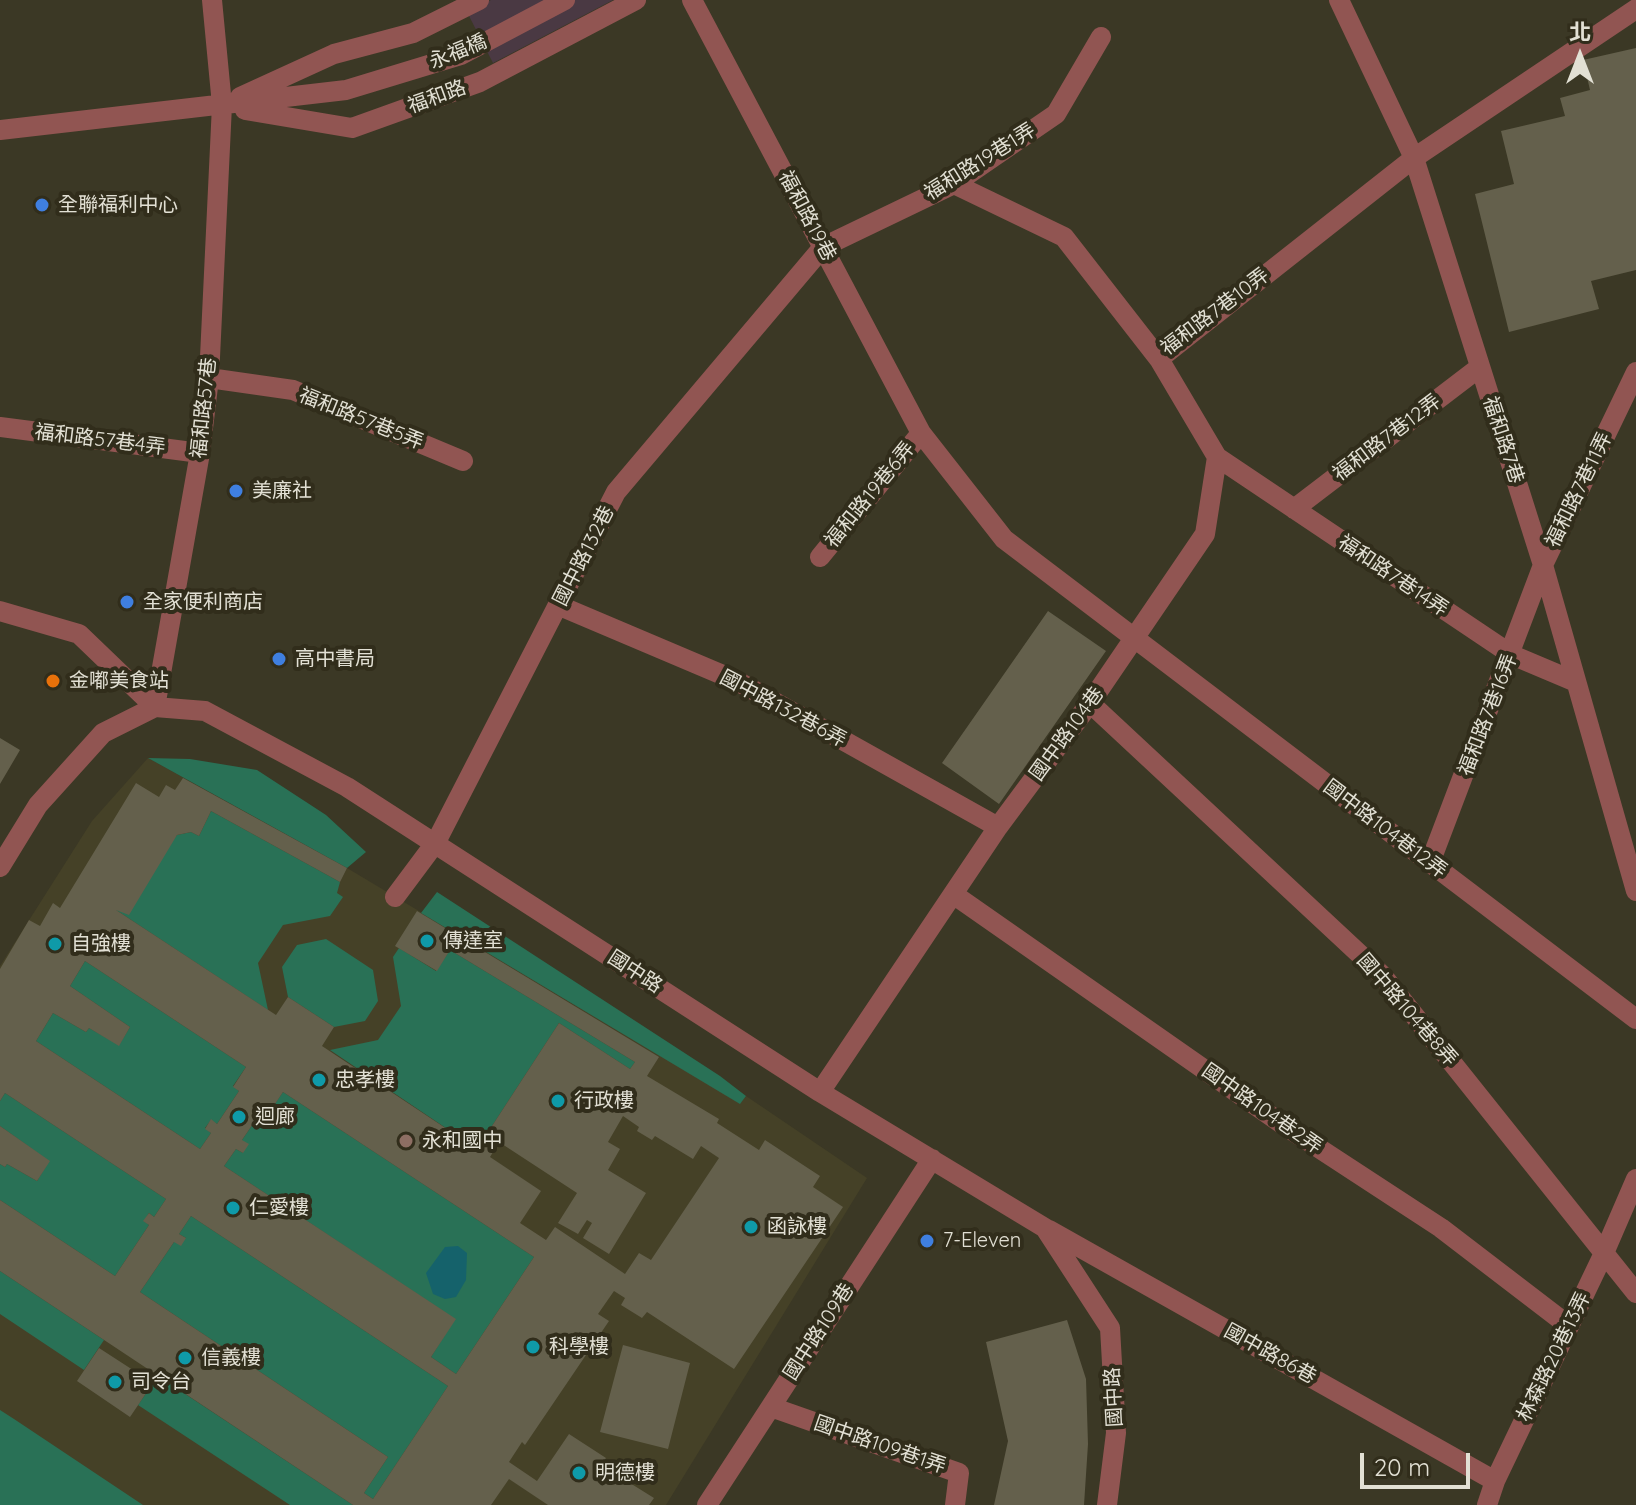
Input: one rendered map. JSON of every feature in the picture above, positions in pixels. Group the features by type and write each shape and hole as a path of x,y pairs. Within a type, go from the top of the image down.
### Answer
{"street":[{"name":"福和路57巷","path":"155,707 200,453 209,378 222,105 212,0"},
{"name":"福和路","path":"222,105 334,54 413,33 479,0"},
{"name":"永福橋","path":"346,90 461,55 565,0"},
{"name":"福和路","path":"222,105 352,128 480,82 636,0"},
{"name":"福和路19巷","path":"692,0 921,433 1004,539 1134,640"},
{"name":"福和路7巷","path":"1339,0 1414,158 1543,565 1635,884"},
{"path":"1630,0 1636,10"},
{"name":"福和路7巷10弄","path":"954,184 1064,237 1159,359 1414,158 1636,10"},
{"name":"福和路19巷1弄","path":"823,247 954,184 1056,114 1101,37"},
{"name":"福和路","path":"0,130 346,90"},
{"name":"國中路132巷","path":"395,897 436,842 616,492 823,247"},
{"path":"1159,359 1217,457"},
{"name":"福和路7巷12弄","path":"1294,509 1480,367"},
{"name":"福和路7巷11弄","path":"1543,565 1636,372"},
{"name":"福和路57巷5弄","path":"209,378 293,390 463,461"},
{"name":"福和路57巷4弄","path":"0,427 200,453"},
{"name":"福和路19巷6弄","path":"820,557 921,433"},
{"name":"福和路7巷14弄","path":"1217,457 1512,655 1576,682"},
{"name":"國中路104巷","path":"820,1092 998,827 1090,703 1205,534 1217,457"},
{"name":"福和路7巷16弄","path":"1430,863 1512,655 1543,565"},
{"name":"國中路132巷6弄","path":"560,606 737,681 998,827"},
{"path":"0,611 79,634 155,707 103,733 38,805 0,867"},
{"name":"國中路104巷12弄","path":"1134,640 1636,1019"},
{"name":"國中路104巷8弄","path":"1090,703 1382,975 1636,1293"},
{"name":"國中路","path":"155,707 205,711 347,787 820,1092 1045,1228 1110,1328 1116,1433 1107,1505"},
{"name":"國中路104巷2弄","path":"953,894 1288,1128 1441,1228 1569,1326"},
{"name":"國中路109巷","path":"707,1505 932,1159"},
{"path":"1604,1253 1636,1179"},
{"name":"國中路86巷","path":"1045,1228 1495,1481"},
{"name":"林森路20巷13弄","path":"1487,1505 1495,1481 1604,1253"},
{"name":"國中路109巷1弄","path":"771,1407 959,1473 955,1505"}],"shaded area":[{"path":"491,0 613,0 493,63 467,12"},
{"name":"永和國中","path":"148,758 347,868 740,1103 746,1096 867,1178 666,1505 0,1505 0,966 92,821"}],"green space":[{"path":"148,758 190,759 257,770 326,815 366,852 347,868"},
{"path":"211,811 340,882 337,893 343,897 330,916 283,925 258,963 268,1010 116,910 177,835 191,832 199,836"},
{"path":"437,892 746,1096 740,1104 421,913"},
{"path":"326,939 373,970 378,1001 365,1021 334,1027 288,997 282,967 297,945"},
{"path":"399,948 436,971 450,950 635,1062 630,1069 559,1023 477,1149 330,1050 378,1040 401,1006 393,957"},
{"path":"85,961 246,1067 233,1086 239,1091 217,1124 211,1120 205,1128 211,1133 200,1149 36,1041 53,1013 86,1032 89,1028 119,1045 130,1027 70,986"},
{"path":"283,1092 534,1257 456,1374 431,1357 455,1319 224,1166 236,1149 243,1153 242,1140 259,1115 265,1118"},
{"path":"5,1093 166,1199 154,1217 149,1213 144,1221 149,1225 115,1276 0,1200 0,1164 5,1167 7,1164 37,1181 49,1161 0,1126 0,1101"},
{"path":"191,1216 448,1386 373,1499 364,1493 388,1457 140,1292 174,1242 186,1238 179,1234"},
{"path":"0,1271 104,1340 84,1370 0,1314"},
{"path":"158,1376 353,1505 290,1505 138,1405"},
{"path":"0,1410 14,1419 143,1505 0,1505"}],"water":[{"path":"458,1246 467,1253 466,1280 456,1297 445,1299 433,1294 426,1273 445,1247"}],"building":[{"path":"1636,48 1636,270 1591,281 1599,309 1509,332 1475,194 1514,184 1501,131 1565,116 1560,98 1590,90 1583,60"},
{"path":"1048,611 1106,651 999,804 942,763"},
{"path":"0,738 20,750 0,784"},
{"path":"183,778 347,868 340,882 211,811 199,836 191,832 177,835 129,915 116,910 276,1015 288,997 334,1027 322,1046 477,1149 559,1023 630,1069 635,1062 450,950 437,971 395,946 417,911 659,1057 647,1076 719,1119 717,1123 759,1150 765,1140 820,1176 813,1187 843,1207 734,1369 647,1312 642,1318 621,1305 625,1298 614,1291 598,1314 609,1321 525,1445 522,1442 509,1462 537,1481 569,1434 606,1458 601,1465 654,1498 649,1505 548,1505 509,1479 491,1505 353,1505 0,1271 0,1200 115,1276 149,1225 143,1221 149,1213 154,1217 166,1199 5,1093 0,1101 0,969 29,920 40,926 53,903 60,908 136,783 159,797 166,785 175,790","holes":["85,961 246,1067 233,1087 239,1091 217,1124 211,1119 205,1129 211,1133 200,1149 36,1041 53,1013 86,1032 89,1028 119,1046 130,1027 70,986","283,1092 534,1257 456,1374 431,1357 456,1319 224,1166 236,1149 243,1153 249,1144 242,1140 259,1115 265,1119","623,1116 639,1127 637,1131 652,1140 655,1136 693,1159 701,1146 719,1158 651,1260 639,1253 625,1274 555,1227 546,1240 520,1223 541,1191 490,1157 499,1142 577,1193 558,1223 578,1234 587,1220 592,1223 583,1238 609,1254 646,1193 608,1170 620,1149 608,1142","191,1216 448,1386 373,1499 364,1493 388,1457 140,1292 174,1242 181,1246 186,1238 179,1234"]},
{"path":"0,1126 50,1161 37,1181 7,1164 5,1167 0,1164"},
{"path":"1067,1320 1086,1379 1088,1444 1084,1505 994,1505 1008,1441 986,1342"},
{"path":"623,1345 690,1363 668,1449 600,1432"},
{"name":"司令台","path":"99,1348 153,1383 130,1417 77,1381"}],"place":[{"name":"全聯福利中心","path":"42,205"},
{"name":"美廉社","path":"236,491"},
{"name":"全家便利商店","path":"127,602"},
{"name":"高中書局","path":"279,659"},
{"name":"金嘟美食站","path":"53,681"},
{"name":"傳達室","path":"427,941"},
{"name":"自強樓","path":"55,944"},
{"name":"忠孝樓","path":"319,1080"},
{"name":"行政樓","path":"558,1101"},
{"name":"迴廊","path":"239,1117"},
{"name":"永和國中","path":"406,1141"},
{"name":"仁愛樓","path":"233,1208"},
{"name":"函詠樓","path":"751,1227"},
{"name":"7-Eleven","path":"927,1241"},
{"name":"科學樓","path":"533,1347"},
{"name":"信義樓","path":"185,1358"},
{"name":"司令台","path":"115,1382"},
{"name":"明德樓","path":"579,1473"}]}
